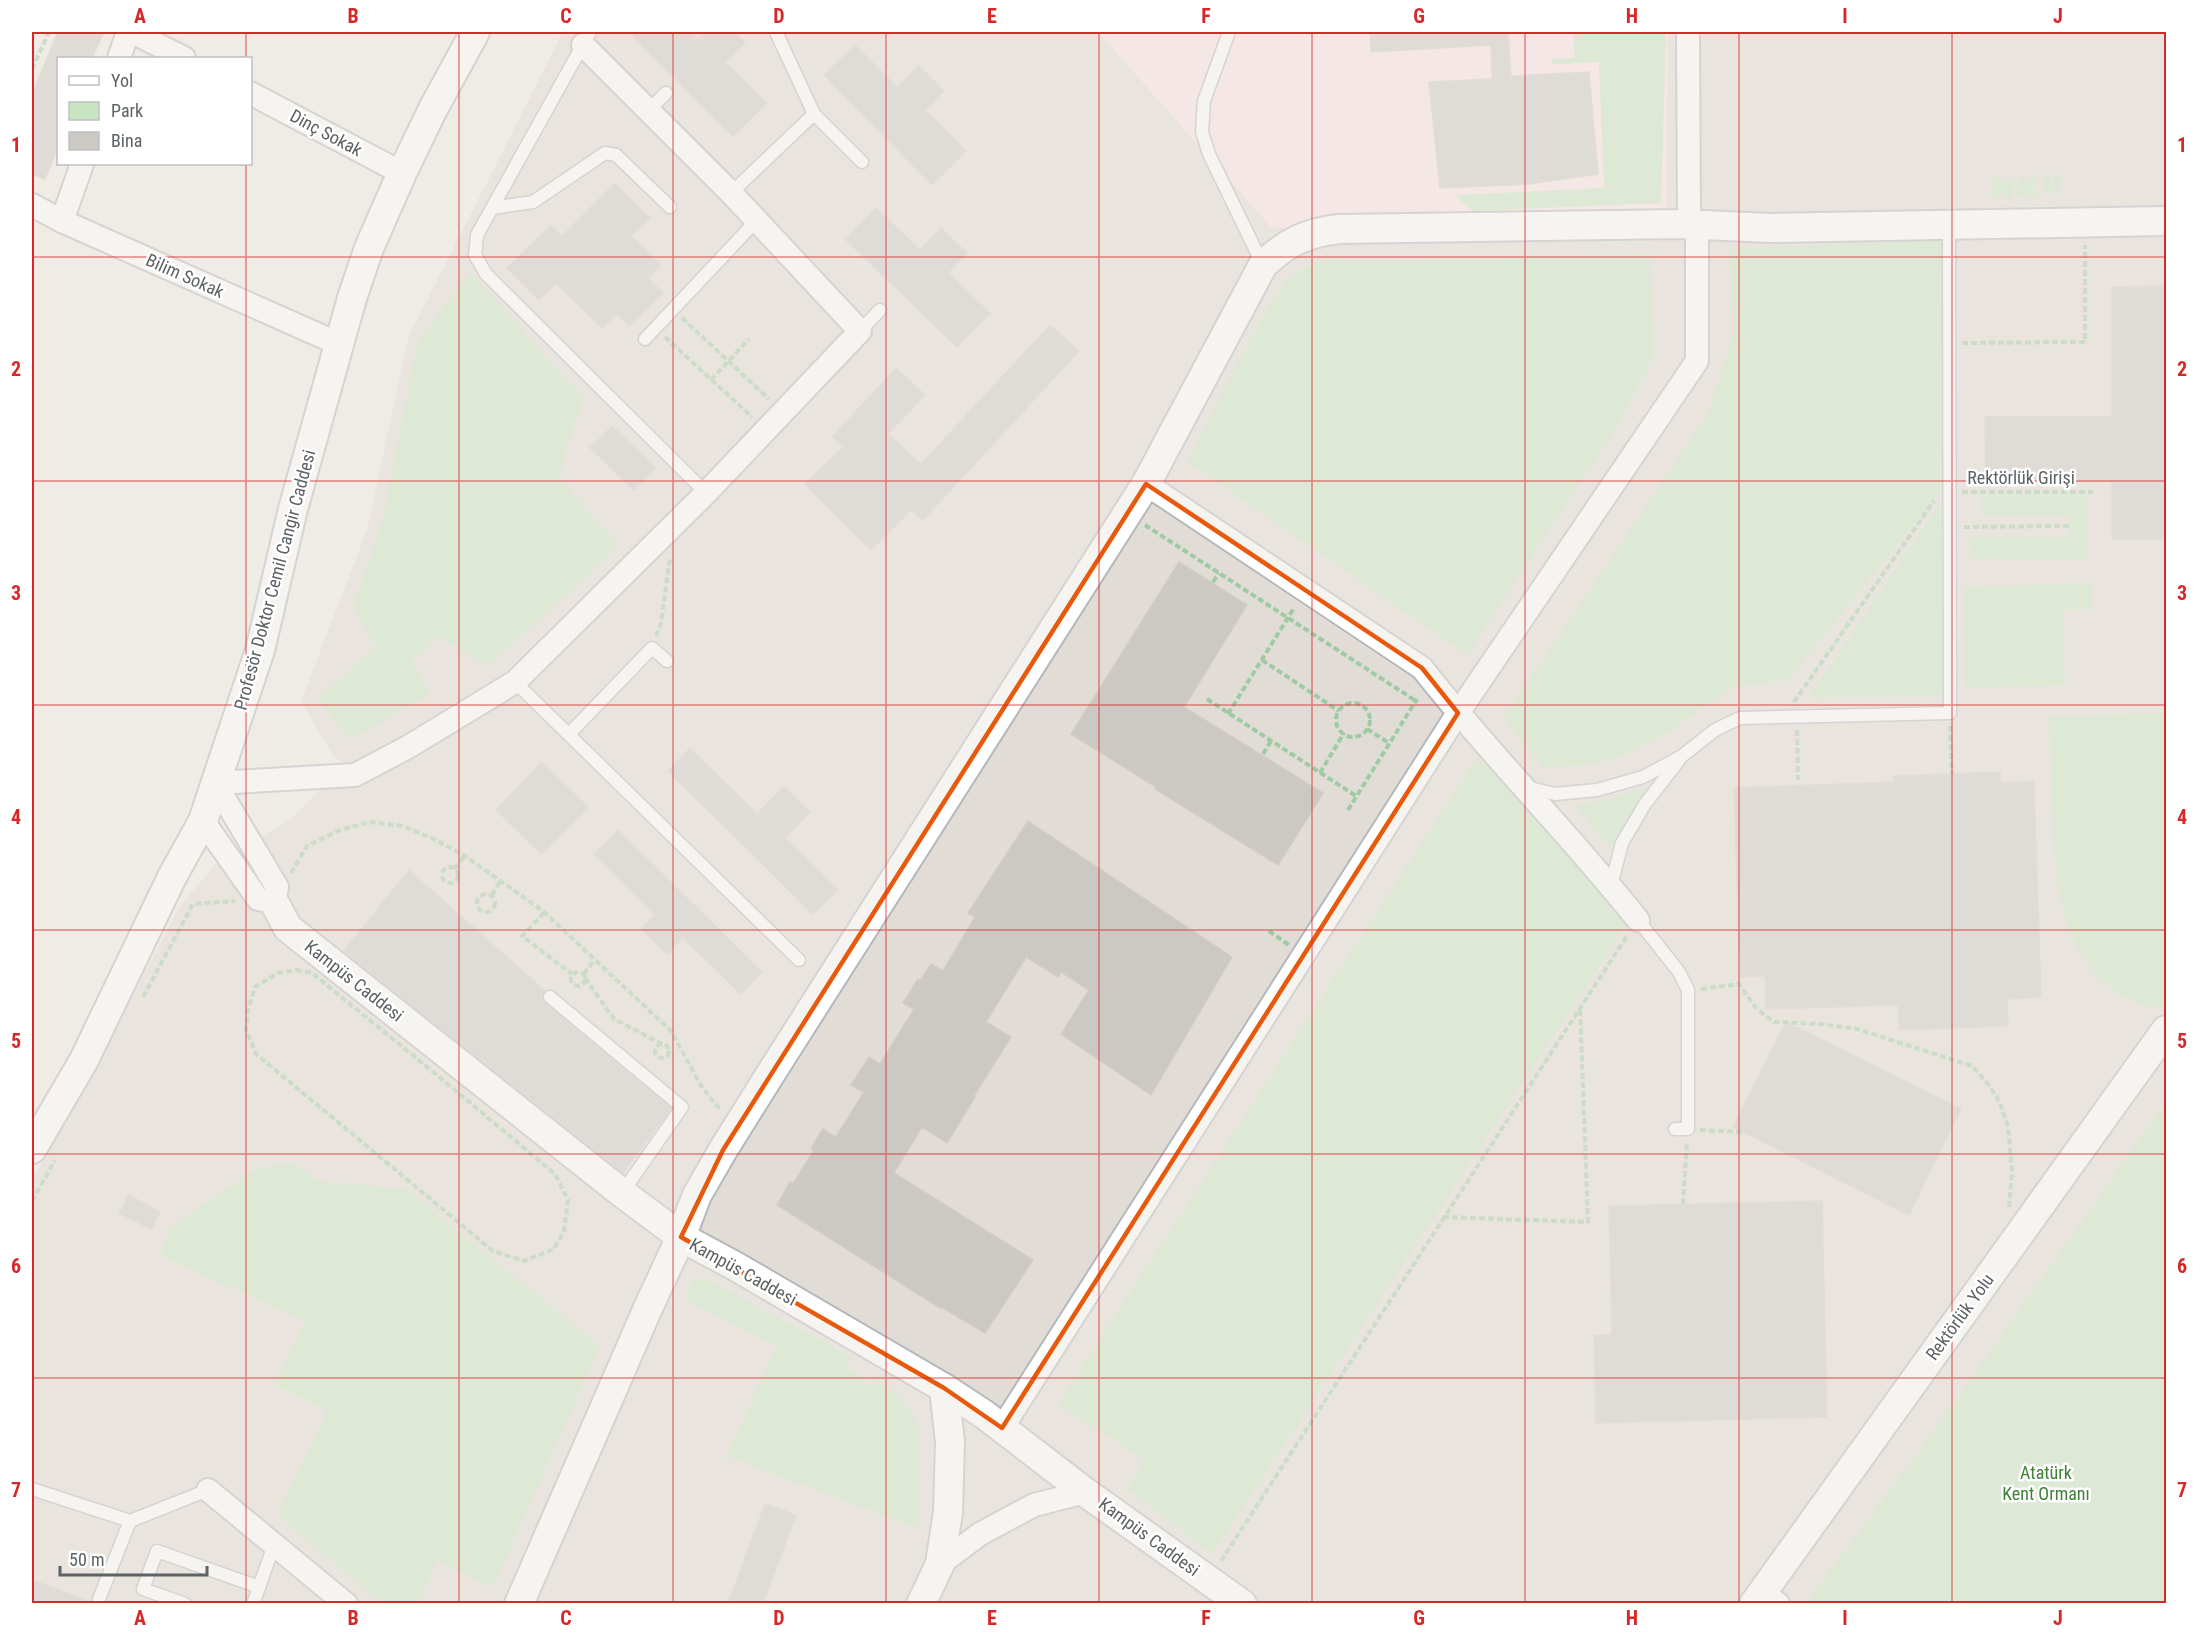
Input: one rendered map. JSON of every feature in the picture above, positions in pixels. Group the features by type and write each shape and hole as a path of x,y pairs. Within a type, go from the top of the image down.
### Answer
{"street":[{"path":"119,57 130,32 182,57"},
{"name":"Profesör Doktor Cemil Cangir Caddesi","path":"44,1154 84,1060 172,877 203,821 260,650 293,509 352,298 369,248 433,109 475,32"},
{"path":"1002,1428 1458,712 1697,361 1688,32"},
{"path":"203,821 258,899 274,902 277,887 215,783 355,775 408,747 515,682 706,494 860,331 757,220 649,110 586,38"},
{"name":"Dinç Sokak","path":"252,94 402,173"},
{"path":"62,221 82,165"},
{"name":"Bilim Sokak","path":"32,205 62,221 339,344"},
{"path":"519,1604 681,1237 697,1195 739,1123 1146,484 1263,265 1281,248 1302,237 1339,229 1693,224 1771,228 2166,221"},
{"path":"1146,484 1422,668 1638,920"},
{"name":"Kampüs Caddesi","path":"274,902 288,928 622,1193 681,1237 944,1388 1242,1604"},
{"name":"Rektörlük Yolu","path":"1765,1600 2011,1246 2166,1030"},
{"path":"926,1602 940,1564 948,1512 950,1442 944,1388"},
{"path":"208,1490 346,1604"},
{"path":"940,1564 980,1534 1034,1505 1085,1492"}],"lane":[{"path":"776,32 813,114 862,162"},
{"path":"1229,32 1204,101 1202,132 1209,154 1263,265"},
{"path":"586,38 477,236 475,255 486,274 706,494"},
{"path":"649,110 666,93"},
{"path":"731,193 813,114"},
{"path":"492,208 533,202 605,153 616,155 670,207"},
{"path":"645,339 757,220"},
{"path":"1522,786 1555,794 1597,790 1643,777 1682,756 1715,730 1740,718 1950,713 1949,225"},
{"path":"860,331 880,310"},
{"path":"569,734 652,648 667,661"},
{"path":"515,682 799,960"},
{"path":"1611,886 1622,843 1645,804 1682,756"},
{"path":"1638,920 1679,972 1688,990 1688,1129 1675,1129"},
{"path":"550,997 682,1107 622,1193"},
{"path":"32,1489 129,1521 208,1490"},
{"path":"99,1599 129,1521"},
{"path":"253,1604 274,1545"},
{"path":"185,1604 143,1589 157,1551 259,1587"}],"path":[{"path":"32,69 49,32"},
{"path":"1950,344 2085,342 2085,238"},
{"path":"673,309 774,404"},
{"path":"656,328 754,419"},
{"path":"711,380 749,339"},
{"path":"1783,717 1950,479"},
{"name":"Rektörlük Girişi","path":"1950,492 2093,492"},
{"path":"1140,522 1416,701"},
{"path":"1951,527 2070,526"},
{"path":"652,648 661,623 670,559 669,549"},
{"path":"1213,582 1219,573"},
{"path":"1228,714 1294,608"},
{"path":"1262,660 1340,711"},
{"path":"1348,810 1430,678"},
{"path":"1207,699 1356,796"},
{"path":"1351,703 1364,707 1370,719 1367,729 1356,736 1344,733 1337,724 1344,705 1351,703"},
{"path":"1950,713 1952,774"},
{"path":"1797,717 1798,780"},
{"path":"1367,729 1389,743"},
{"path":"1320,773 1344,733"},
{"path":"1263,754 1271,741"},
{"path":"274,902 307,846 340,830 369,822 402,826 432,838 465,856 544,913 670,1031 700,1084 715,1104 739,1123"},
{"path":"454,869 465,856"},
{"path":"449,868 454,869 457,874 455,881 450,883 444,881 442,876 444,871 449,868"},
{"path":"492,895 500,881"},
{"path":"485,893 492,895 496,901 493,909 488,912 480,909 477,901 480,896 485,893"},
{"path":"143,998 193,904 244,900"},
{"path":"544,913 522,936 572,974"},
{"path":"1209,1580 1638,920"},
{"path":"1269,932 1291,946"},
{"path":"572,974 571,982 577,986 583,984 584,976 594,960"},
{"path":"296,970 312,973 555,1174 568,1200 564,1231 554,1249 524,1262 493,1251 256,1054 246,1030 248,1009 255,987 278,973 296,970"},
{"path":"572,974 578,971 584,976 614,1019 668,1047"},
{"path":"1688,990 1739,984 1756,1008 1774,1022 1821,1024 1857,1029 1972,1066 1989,1085 2000,1103 2008,1127 2012,1170 2005,1234 2011,1246"},
{"path":"1443,1217 1588,1222 1580,1008"},
{"path":"662,1044 655,1048 656,1055 663,1059 669,1055 668,1047 675,1038"},
{"path":"1683,1204 1688,1129 1742,1132"},
{"path":"32,1201 44,1154"}],"highlighted area":[{"path":"1146,484 1422,668 1458,713 1002,1428 944,1388 681,1237 723,1150"}],"shaded area":[{"path":"563,32 2166,32 2166,1603 32,1604 32,1180 72,1110 180,906 216,864 292,818 346,764 333,756 301,701 367,530 408,338"},
{"path":"1098,32 1668,32 1666,209 1272,228"}],"green space":[{"path":"1573,32 1666,32 1661,203 1473,211 1455,195 1604,188 1599,62 1552,64 1552,59 1575,58"},
{"path":"2046,174 2051,175 2052,188 2055,175 2061,175 2060,187 2056,194 2049,194 2044,188"},
{"path":"2019,177 2024,177 2027,184 2030,178 2037,178 2032,185 2039,197 2032,197 2027,189 2026,197 2017,196"},
{"path":"1993,178 2002,178 2006,186 2007,178 2014,179 2012,199 2006,198 2001,188 2000,198 1992,198"},
{"path":"1949,239 1950,479 1789,679 1731,688 1660,738 1623,756 1585,765 1543,767 1504,718 1709,412 1734,331 1729,249"},
{"path":"1649,254 1654,356 1618,426 1467,655 1188,462 1266,309 1287,281 1302,269 1328,259 1366,262"},
{"path":"470,273 584,398 565,450 560,479 619,546 489,666 438,636 411,661 430,693 351,740 317,699 376,647 353,608 384,516 417,343"},
{"path":"1982,494 2088,495 2088,560 1970,559 1970,537 2070,537 2070,516 1982,516"},
{"path":"1943,499 1946,696 1809,698"},
{"path":"2091,583 2092,609 2064,610 2065,685 1966,688 1963,587"},
{"path":"2166,713 2166,1008 2147,1007 2120,995 2098,978 2079,951 2065,918 2055,873 2049,717"},
{"path":"1480,753 1628,922 1212,1554 1128,1489 1144,1460 1058,1404"},
{"path":"1649,787 1651,789 1631,816 1614,852 1575,805 1606,800"},
{"name":"Atatürk Kent Ormanı","path":"2166,1102 2166,1603 1806,1603 1937,1427"},
{"path":"292,1163 319,1181 406,1189 600,1346 493,1587 437,1561 419,1603 383,1603 277,1516 327,1411 276,1385 305,1321 161,1256 169,1229 255,1169"},
{"path":"704,1278 852,1357 846,1367 870,1385 881,1379 905,1403 920,1431 920,1529 726,1456 777,1346 685,1299 694,1281"}],"building":[{"path":"58,32 104,32 92,57 57,57 57,149 45,179 32,174 32,94"},
{"path":"629,32 690,32 698,39 705,32 734,32 745,43 725,62 767,103 733,136"},
{"path":"1370,32 1508,32 1511,76 1589,72 1598,174 1529,184 1440,188 1429,82 1492,79 1491,45 1371,52"},
{"path":"855,45 897,87 919,66 944,91 925,110 966,151 932,185 824,75"},
{"path":"615,183 650,218 631,236 661,266 648,278 663,293 629,326 617,314 602,328 556,283 539,300 507,268 551,225 562,236"},
{"path":"876,208 920,250 941,228 967,253 948,273 990,313 957,347 846,240"},
{"path":"2166,286 2166,539 2112,539 2112,481 1986,483 1985,417 2112,416 2112,287"},
{"path":"1050,325 1079,351 923,520 911,510 871,550 805,484 843,447 832,437 896,368 925,395 888,434 921,464"},
{"path":"612,426 656,468 634,490 590,448"},
{"path":"1179,562 1247,605 1184,707 1323,793 1278,865 1071,734"},
{"path":"690,748 757,814 784,786 810,812 785,838 838,890 813,914 668,771"},
{"path":"542,762 588,807 541,854 496,810"},
{"path":"2000,772 2001,783 2034,781 2041,997 2007,999 2008,1026 1899,1030 1898,1005 1766,1009 1765,976 1740,977 1734,788 1894,782 1894,776"},
{"path":"1028,821 1232,957 1151,1095 1061,1034 1089,990 1061,972 1058,977 1026,957 986,1022 1011,1037 947,1143 922,1127 894,1173 1033,1260 985,1333 940,1308 777,1205 790,1182 793,1184 814,1150 811,1148 823,1129 836,1137 864,1092 851,1085 869,1057 880,1064 914,1009 903,1003 918,979 920,981 931,964 943,971 975,917 968,913"},
{"path":"618,830 762,972 741,994 683,938 667,954 641,929 655,915 594,854"},
{"path":"409,870 545,991 542,996 545,1003 671,1108 623,1173 344,951"},
{"path":"1786,1022 1961,1109 1909,1215 1733,1127"},
{"path":"129,1195 160,1212 151,1229 119,1213"},
{"path":"1822,1201 1827,1417 1596,1423 1594,1335 1612,1335 1609,1206"},
{"path":"765,1504 796,1515 763,1604 728,1604"},
{"path":"32,1580 91,1602 91,1604 32,1604"}]}
